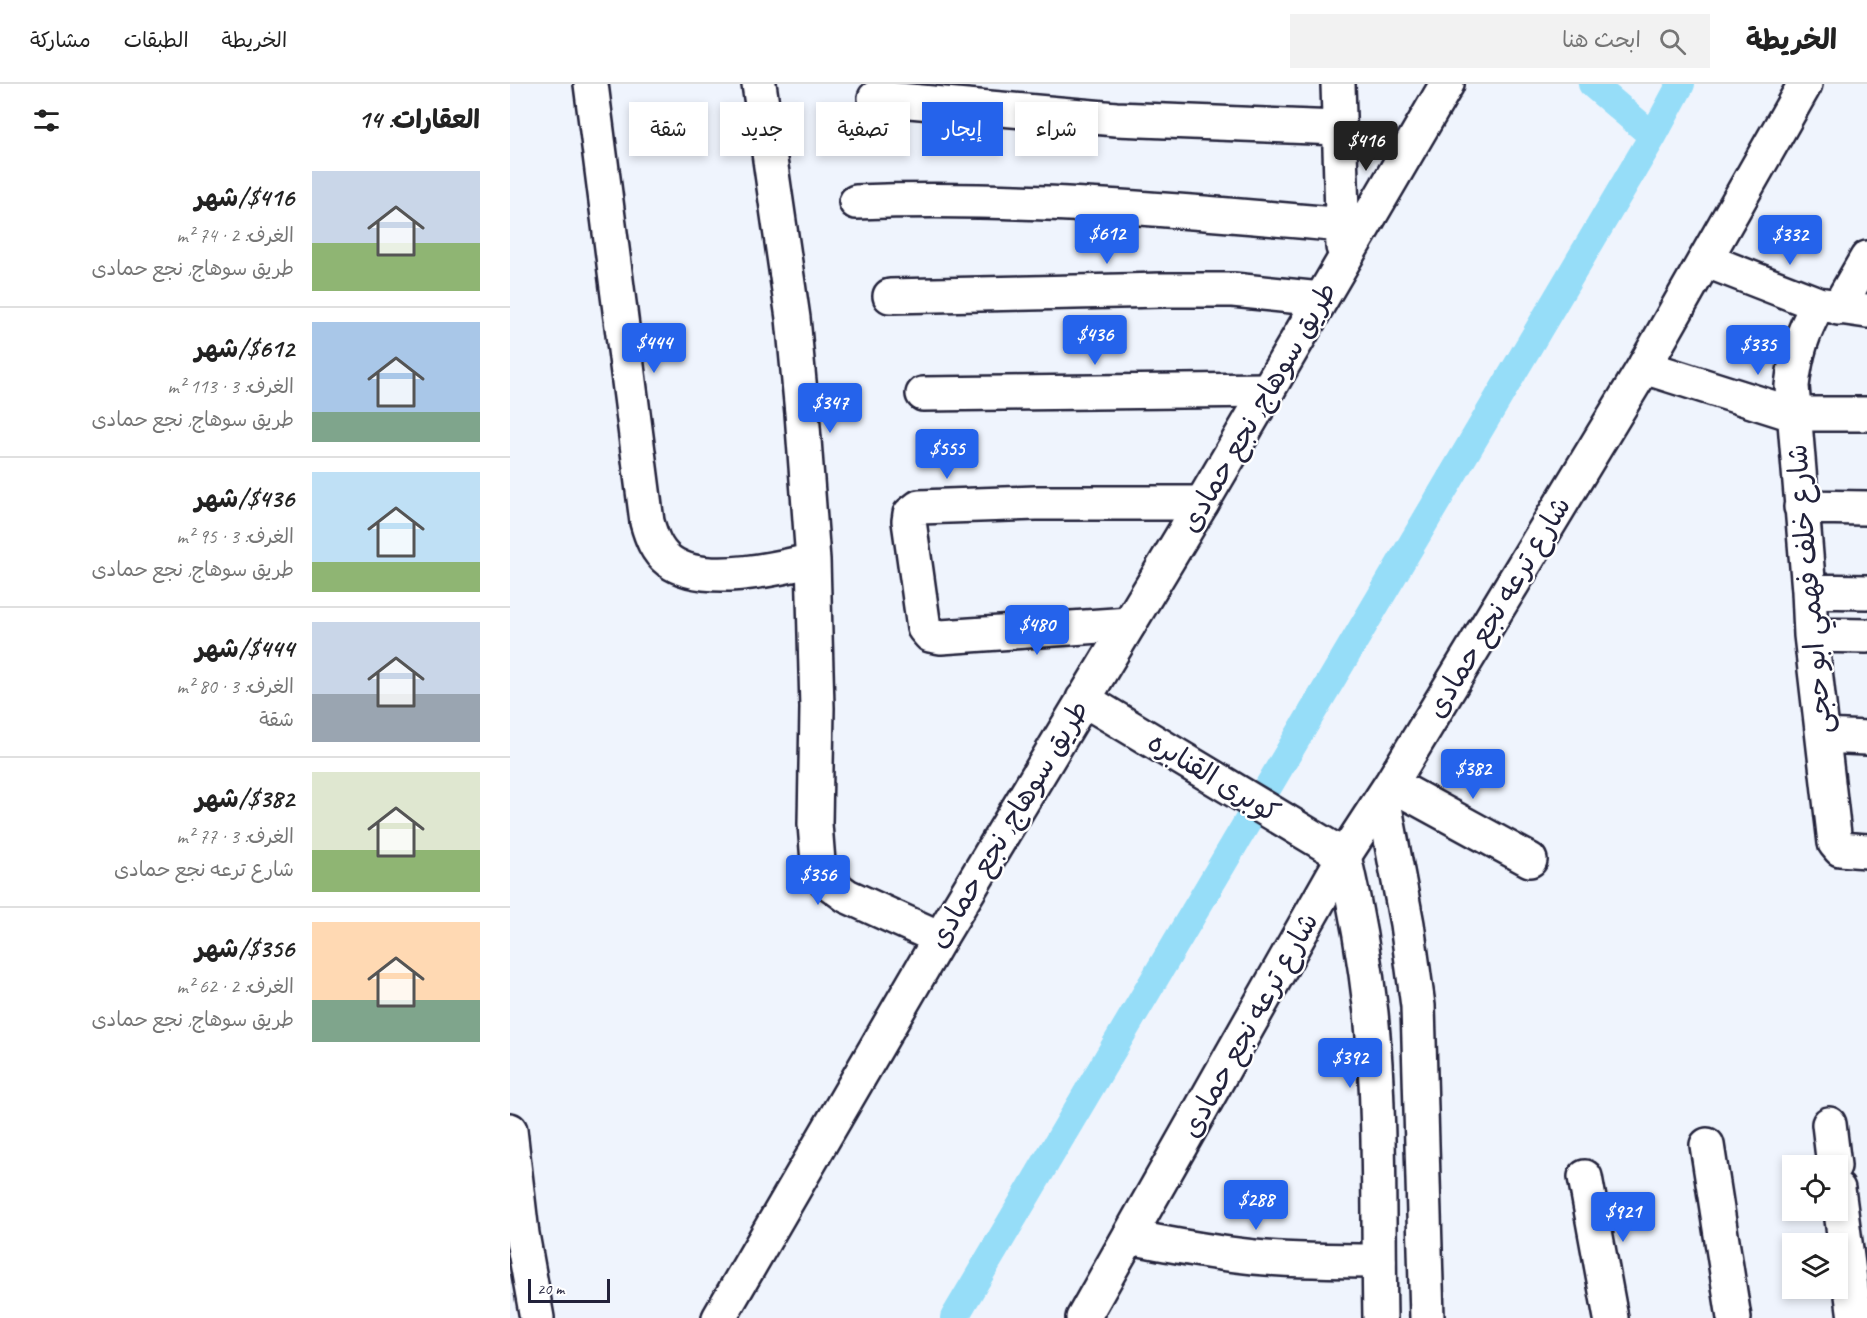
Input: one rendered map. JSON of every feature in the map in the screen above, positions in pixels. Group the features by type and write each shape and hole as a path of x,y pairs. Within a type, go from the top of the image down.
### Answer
{"street":[{"path":"591,84 647,522 653,542 669,561 691,571 725,574 762,571 813,560"},
{"path":"759,84 793,318 802,413 813,560 817,708 815,824 818,862 825,880 847,896 940,938"},
{"path":"1338,84 1343,261"},
{"name":"طريق سوهاج, نجع حمادى","path":"719,1318 940,938 1202,503 1447,84"},
{"name":"شارع ترعه نجع حمادى","path":"1083,1318 1344,856 1387,790 1644,367 1805,84"},
{"path":"875,98 1116,119 1338,128"},
{"path":"856,202 924,200 1082,204 1170,209 1343,225"},
{"name":"شارع خلف فهمي ابو حجى","path":"1867,258 1841,308 1804,330 1796,357 1792,386 1811,635 1835,843 1840,849 1867,851"},
{"path":"1705,260 1841,308"},
{"path":"890,296 1233,290 1321,299"},
{"path":"1644,367 1793,414 1867,414"},
{"path":"922,394 1268,390"},
{"path":"1129,624 941,637 930,635 924,628 909,521 910,514 920,507 1036,503 1202,503"},
{"path":"1801,507 1867,508"},
{"path":"1809,591 1867,592"},
{"path":"1811,635 1867,636"},
{"name":"كوبرى القنابره","path":"1083,699 1344,856"},
{"path":"1823,736 1867,738"},
{"path":"1387,790 1530,860"},
{"path":"1387,790 1418,1006 1427,1318"},
{"path":"1344,856 1356,908 1371,1014 1377,1122 1380,1318"},
{"path":"1829,1124 1833,1155"},
{"path":"510,1130 522,1234 537,1318"},
{"path":"1707,1145 1734,1318"},
{"path":"1585,1176 1611,1318"},
{"path":"1842,1221 1855,1318"},
{"path":"1130,1237 1192,1249 1253,1257 1314,1261 1379,1261"}],"waterway":[{"path":"1592,84 1653,136"},
{"path":"954,1318 1653,136 1681,84"}]}
